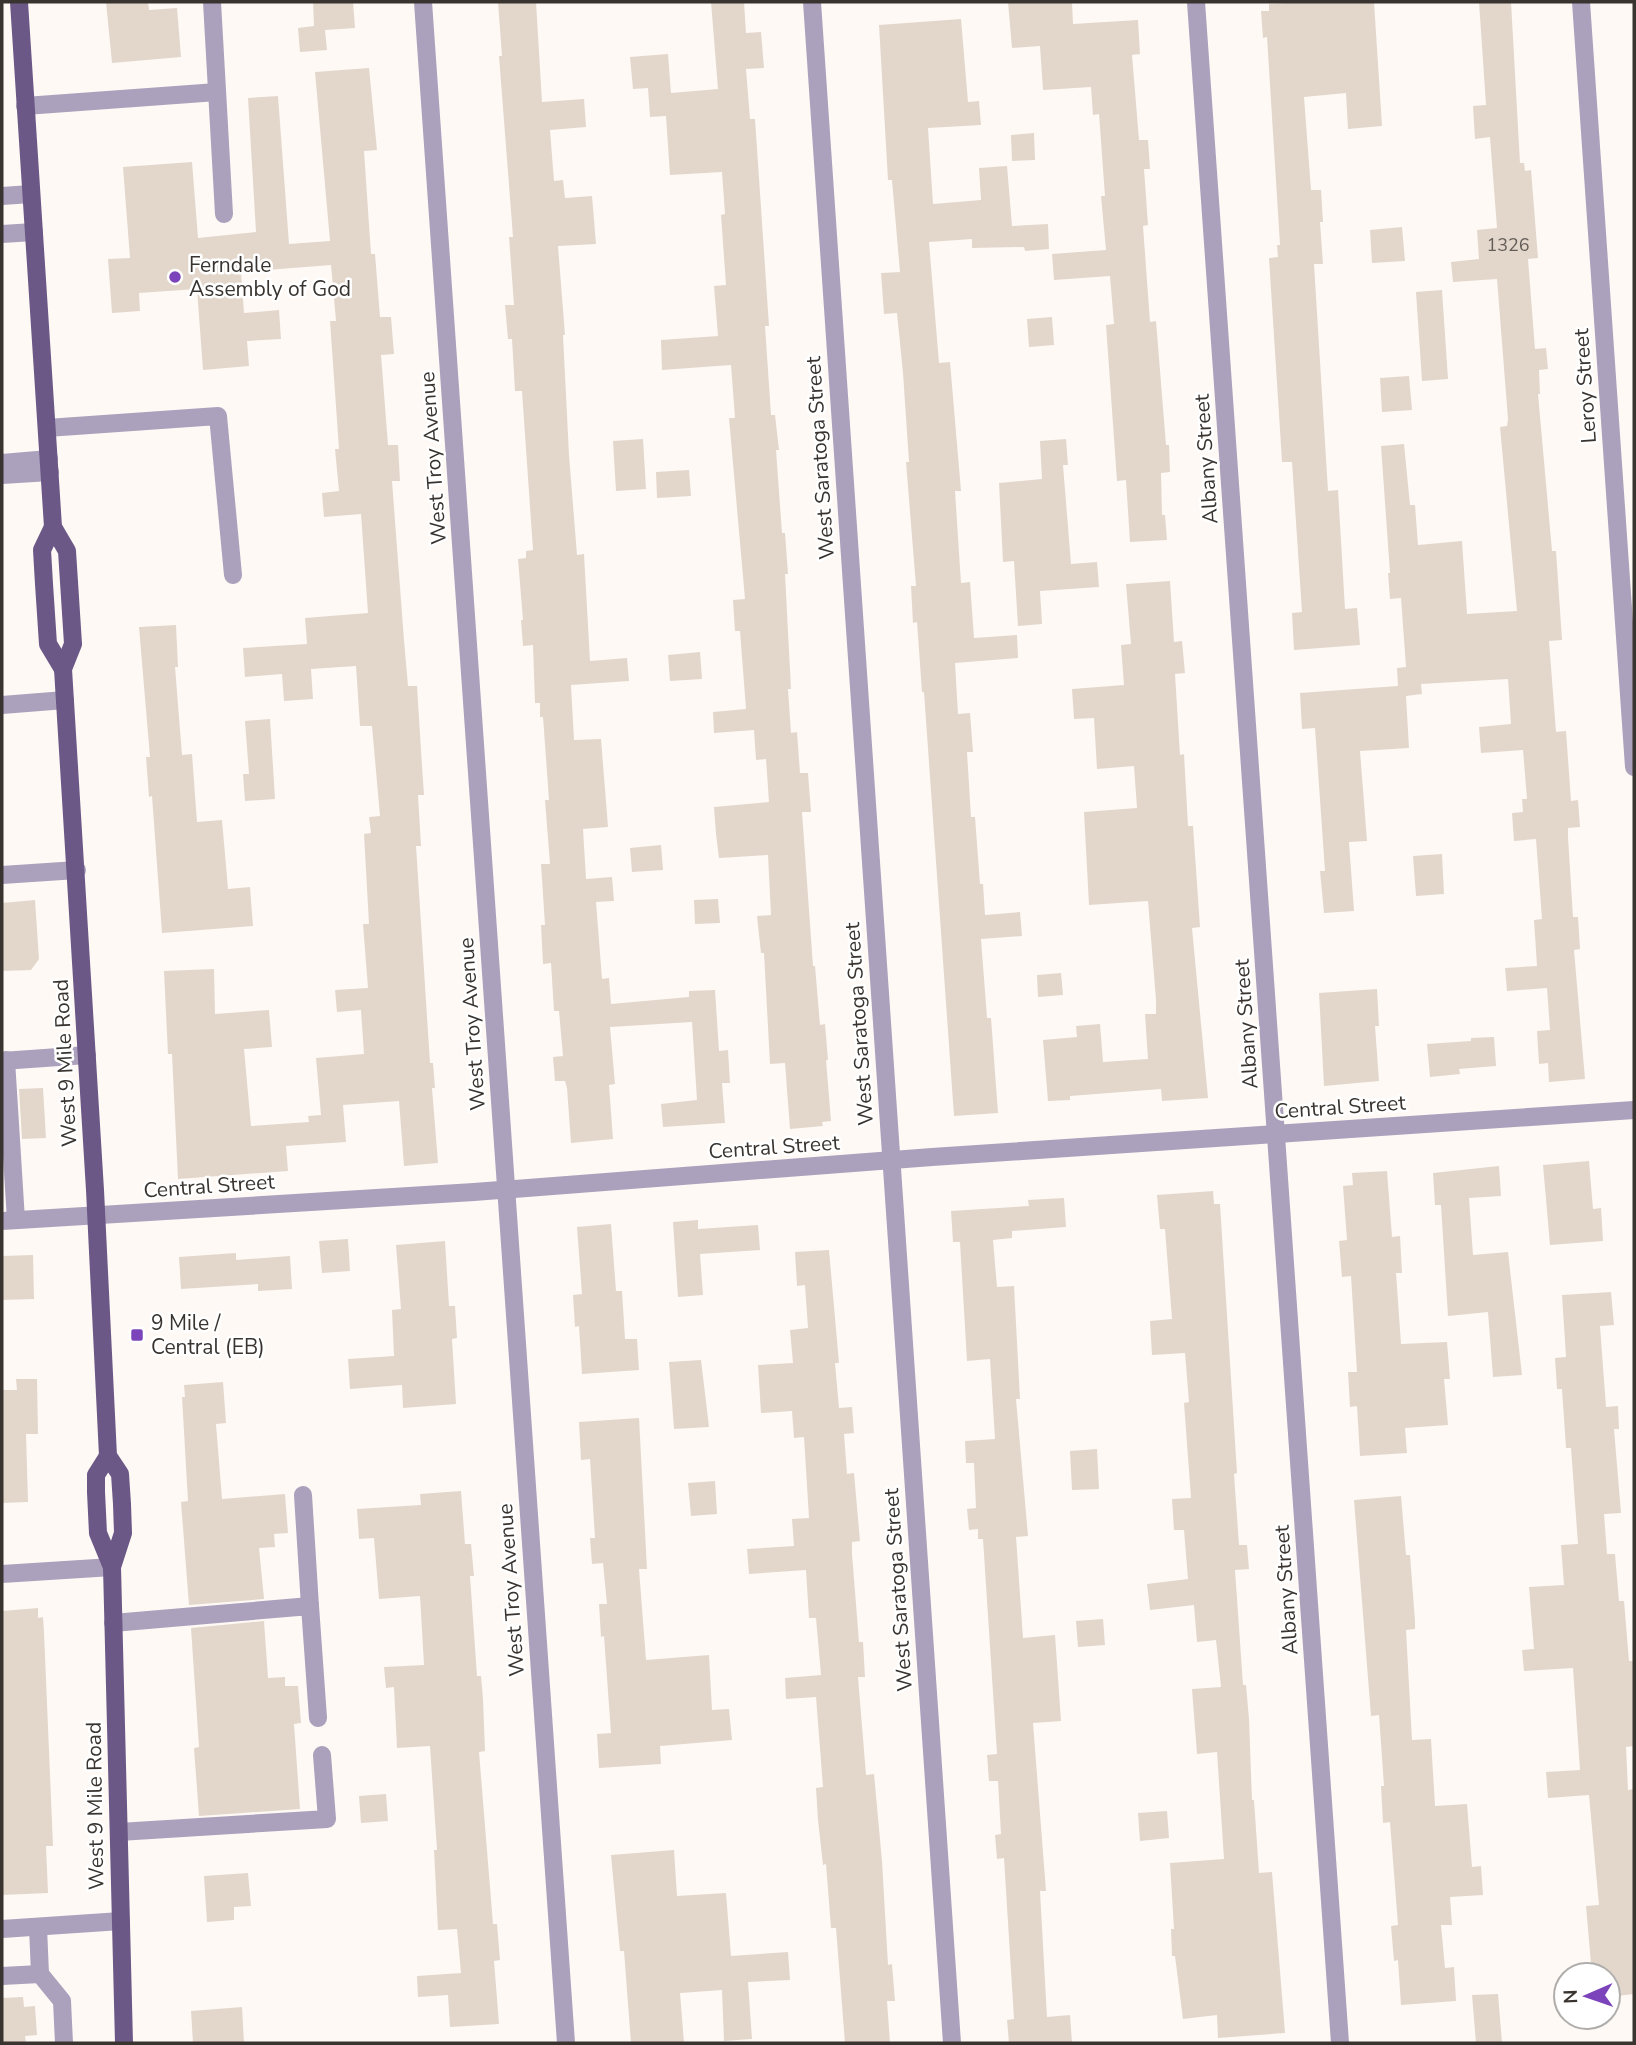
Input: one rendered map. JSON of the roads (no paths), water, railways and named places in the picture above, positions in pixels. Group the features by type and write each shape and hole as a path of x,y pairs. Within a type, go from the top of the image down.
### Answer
{"main road":[{"name":"West 9 Mile Road","path":"19,2 54,527 66,551 70,607 72,644 63,669 97,1216 108,1456 120,1474 122,1504 123,1533 112,1567 124,2043"},
{"name":"West 9 Mile Road","path":"54,527 42,550 44,584 48,644 63,669"},
{"name":"West 9 Mile Road","path":"108,1456 96,1475 98,1533 112,1567"}],"street":[{"path":"212,2 224,214"},
{"name":"West Troy Avenue","path":"424,2 566,2043"},
{"name":"West Saratoga Street","path":"812,2 952,2043"},
{"name":"Albany Street","path":"1196,2 1340,2043"},
{"name":"Leroy Street","path":"1581,2 1634,766"},
{"path":"25,106 217,93"},
{"path":"2,196 31,194"},
{"path":"2,234 34,232"},
{"path":"47,428 218,416 233,575"},
{"path":"2,463 50,465"},
{"path":"2,475 50,465"},
{"path":"2,705 65,700"},
{"path":"2,875 77,870"},
{"path":"9,1221 4,1060 87,1055"},
{"name":"Central Street","path":"9,1221 1634,1110"},
{"path":"303,1494 318,1718"},
{"path":"2,1574 112,1567"},
{"path":"113,1623 310,1606"},
{"path":"119,1832 327,1819 322,1755"},
{"path":"2,1929 121,1921"},
{"path":"38,1927 40,1973 62,2001 64,2043"},
{"path":"2,1976 40,1973"}],"place":[{"name":"Ferndale Assembly of God","path":"175,277"},
{"name":"9 Mile / Central (EB)","path":"137,1335"}]}
